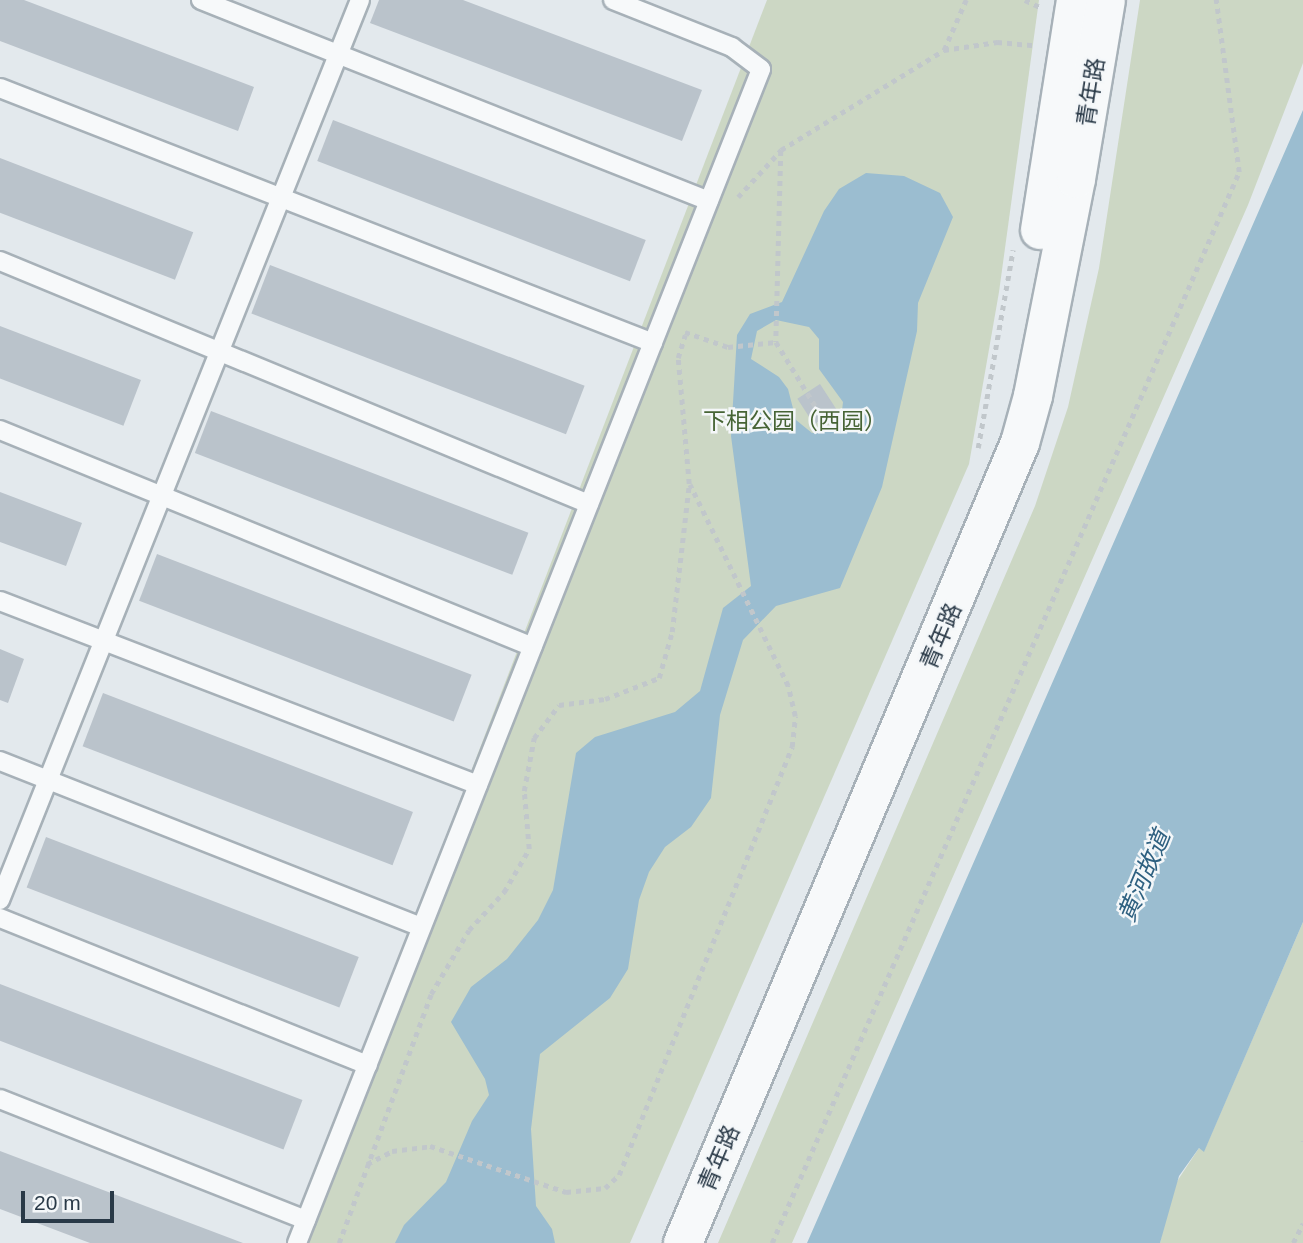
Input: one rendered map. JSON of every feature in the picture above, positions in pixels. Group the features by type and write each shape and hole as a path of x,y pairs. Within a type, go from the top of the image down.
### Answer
{"street":[{"name":"青年路","path":"683,1243 1006,482 1033,397 1106,0"},
{"name":"青年路","path":"663,1243 992,467 1023,337 1061,5"}],"lane":[{"path":"201,0 709,201"},
{"path":"0,900 360,0"},
{"path":"298,1243 761,69 732,47 613,0"},
{"path":"0,88 653,343"},
{"path":"0,261 589,504"},
{"path":"0,430 533,647"},
{"path":"0,601 478,785"},
{"path":"0,761 422,927"},
{"path":"0,918 368,1065"},
{"path":"0,1099 306,1220"}],"path":[{"path":"944,50 966,0"},
{"path":"1025,0 1061,5"},
{"path":"1048,0 1061,5"},
{"path":"772,1243 1239,172 1216,0"},
{"path":"733,203 781,150 944,50 997,42 1041,45"},
{"path":"781,150 774,297 776,342 816,407"},
{"path":"976,457 1000,341 1013,248"},
{"path":"339,1243 431,994 470,930 504,892 528,849 524,791 534,737 559,705 605,699 659,678 672,632 689,484 678,358 689,319"},
{"path":"685,332 728,348 776,342"},
{"path":"366,1165 392,1151 430,1146 549,1188 605,1188 619,1175 792,747 795,716 788,686 689,484"},
{"path":"1293,1243 1303,1223"}],"green space":[{"name":"下相公园（西园）","path":"767,0 1039,0 999,292 969,464 630,1243 290,1243"},
{"path":"1140,0 1303,0 1303,63 1248,205 792,1243 718,1243 1035,506 1068,407 1099,268"},
{"path":"1303,922 1303,1243 1160,1243 1172,1189 1199,1148 1204,1151"}],"water":[{"name":"黄河故道","path":"1303,110 1303,922 1204,1152 1199,1148 1179,1176 1160,1243 807,1243"},
{"path":"866,173 904,176 940,193 953,217 918,303 917,331 882,487 840,588 776,606 743,640 720,715 711,798 691,827 665,847 649,872 639,900 628,969 610,998 540,1054 531,1129 536,1206 552,1229 555,1243 395,1243 404,1225 446,1182 472,1121 489,1095 485,1079 451,1022 471,987 507,959 538,920 553,890 576,753 595,737 675,712 700,691 723,608 751,586 731,436 737,335 750,314 782,302 824,211 839,189","holes":["776,320 809,327 819,339 819,369 843,402 841,420 832,431 812,433 796,420 788,389 779,377 751,359 757,331"]}],"building":[{"path":"0,0 24,0 254,87 238,131 0,41"},
{"path":"379,0 463,0 702,90 682,141 370,23"},
{"path":"333,120 646,240 630,281 317,161"},
{"path":"0,158 193,232 175,280 0,213"},
{"path":"270,265 585,386 566,434 251,314"},
{"path":"0,326 141,380 123,426 0,378"},
{"path":"820,384 837,410 814,425 797,399"},
{"path":"211,411 528,533 512,575 195,453"},
{"path":"0,492 82,523 66,566 0,542"},
{"path":"157,554 472,675 454,721 139,601"},
{"path":"0,649 24,659 8,703 0,700"},
{"path":"103,693 413,812 393,865 83,746"},
{"path":"46,837 359,957 339,1007 27,887"},
{"path":"0,984 302,1100 283,1150 0,1041"},
{"path":"0,1151 243,1243 90,1243 0,1209"}]}
